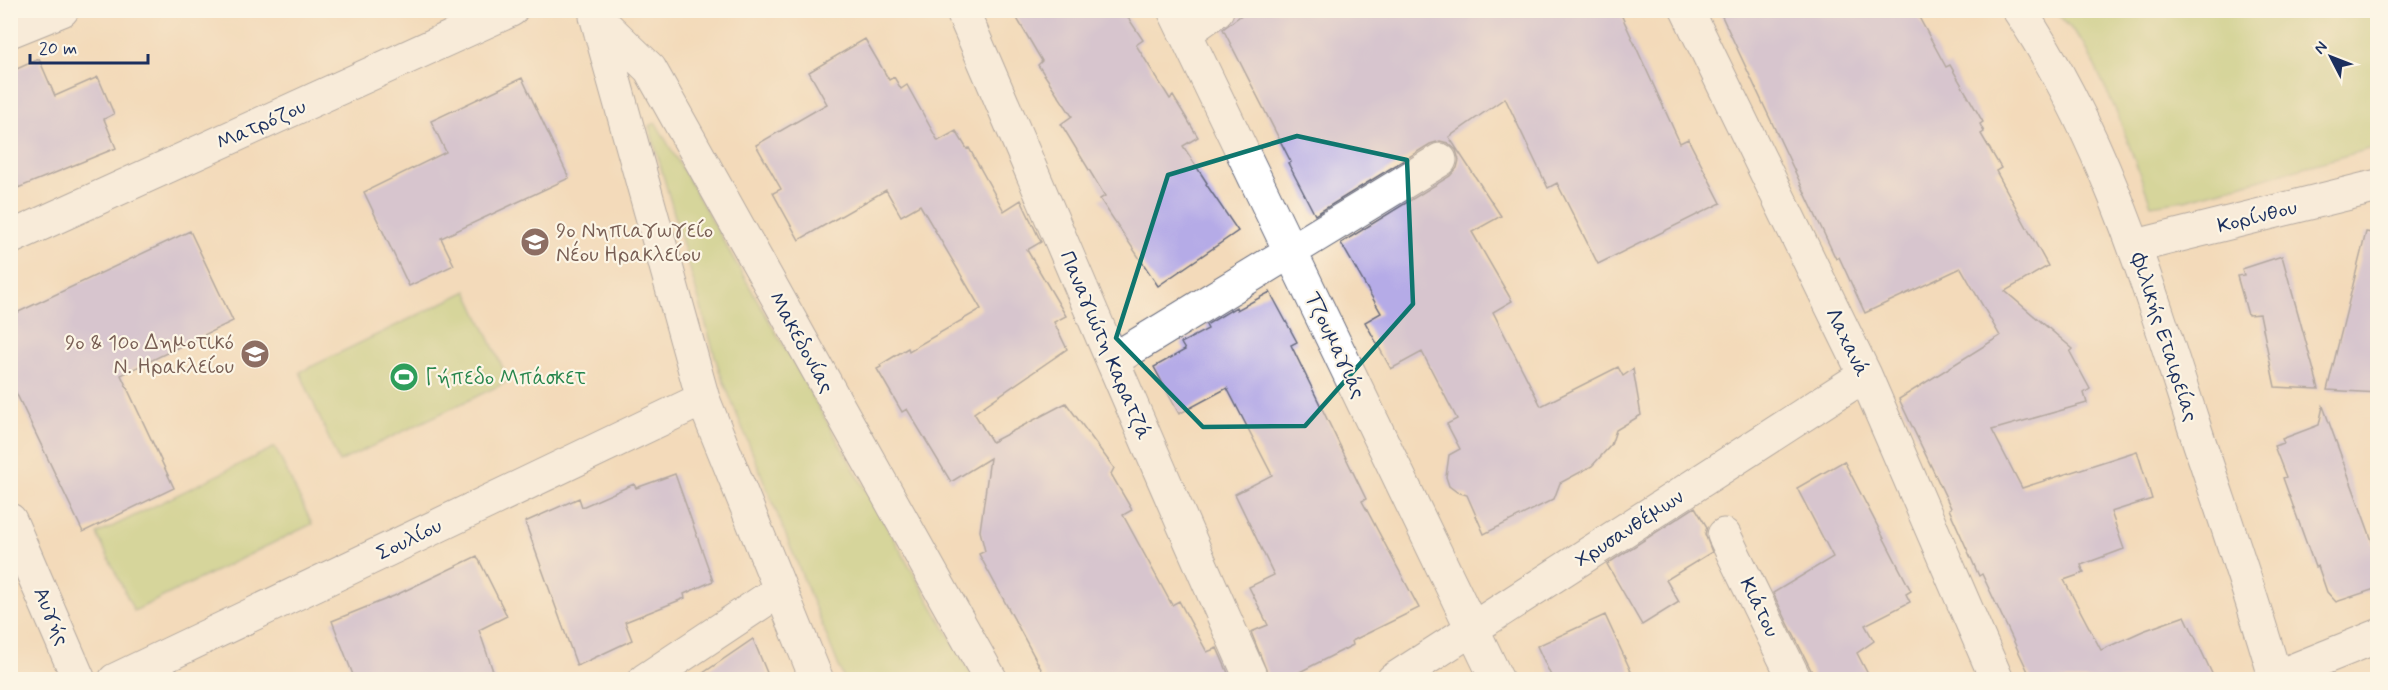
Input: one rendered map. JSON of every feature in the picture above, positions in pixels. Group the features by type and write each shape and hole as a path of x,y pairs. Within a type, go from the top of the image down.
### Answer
{"street":[{"path":"10,31 62,10"},
{"name":"Ματρόζου","path":"10,238 511,10"},
{"name":"Παναγιώτη Καρατζά","path":"962,10 1176,511 1252,680"},
{"path":"1179,22 1217,10"},
{"name":"Λαχανά","path":"1687,10 1865,375 1997,680"},
{"name":"Φιλικής Εταιρείας","path":"2019,10 2045,49 2090,136 2136,246 2273,678"},
{"name":"Μακεδονίας","path":"595,14 703,399 817,680"},
{"name":"Μακεδονίας","path":"595,14 650,69 992,680"},
{"name":"Τζουμαγιάς","path":"1179,22 1497,680"},
{"path":"1113,360 1440,160"},
{"name":"Κορίνθου","path":"2136,246 2378,186"},
{"name":"Χρυσανθέμων","path":"1393,680 1865,375"},
{"name":"Σουλίου","path":"115,680 703,399"},
{"name":"Αυγής","path":"10,520 79,680"},
{"name":"Κιάτου","path":"1724,535 1795,680"},
{"path":"645,680 780,590"},
{"path":"2273,678 2378,636"}],"highlighted area":[{"path":"1297,136 1407,160 1413,304 1305,426 1203,427 1116,338 1168,175"}],"green space":[{"path":"2055,11 2377,11 2377,147 2185,200 2151,205 2118,115 2084,43"},
{"path":"656,123 974,679 844,679 719,370 649,126"},
{"name":"Γήπεδο Μπάσκετ","path":"467,291 509,381 339,462 300,372"},
{"path":"275,447 312,524 134,611 97,534"}],"building":[{"path":"1012,10 1123,10 1143,40 1136,45 1170,99 1173,96 1198,137 1183,146 1238,231 1158,286 1100,199 1105,196 1061,124 1072,116 1038,65 1042,61"},
{"path":"1248,10 1619,10 1680,143 1688,139 1721,203 1598,264 1557,183 1548,188 1505,98 1449,137 1501,216 1472,232 1512,301 1493,312 1541,406 1618,367 1623,376 1633,369 1641,415 1616,430 1611,445 1592,466 1560,483 1554,499 1484,534 1467,495 1449,486 1446,477 1449,455 1460,449 1447,424 1457,419 1422,352 1391,369 1365,322 1381,313 1341,243 1450,176 1457,168 1459,160 1456,150 1448,143 1440,141 1430,144 1315,215 1288,163 1291,162 1223,29"},
{"path":"1719,10 1915,10 1946,67 1950,65 1983,122 1980,124 1984,132 1981,134 2001,168 1996,171 2048,266 2005,291 2073,349 2070,352 2090,389 2084,393 2087,403 1992,430 2022,488 2137,451 2152,499 2111,512 2124,549 2081,565 2084,573 2064,580 2101,650 2143,631 2185,616 2215,680 2032,680 1982,574 1979,576 1949,509 1951,508 1899,399 2000,336 1961,268 1865,313 1839,257 1836,259"},
{"path":"865,39 889,80 894,77 901,89 907,85 938,141 956,131 967,149 969,148 1004,211 1021,200 1041,242 1027,250 1066,316 1054,322 1067,349 974,413 992,442 1066,403 1114,468 1111,474 1132,510 1123,515 1172,605 1179,601 1207,652 1217,648 1231,680 1047,680 979,554 985,551 980,531 990,458 951,482 907,409 902,412 877,369 908,348 909,351 981,309 920,205 901,216 886,190 799,240 773,193 781,189 756,145 827,104 809,72"},
{"path":"39,59 55,96 98,77 114,114 104,119 116,148 10,190 10,72"},
{"path":"522,78 569,178 441,238 454,265 409,286 364,192 446,152 431,121"},
{"path":"190,231 233,321 121,375 174,488 83,532 10,380 10,316"},
{"path":"2366,232 2378,234 2378,393 2327,390"},
{"path":"2282,256 2319,389 2275,387 2260,314 2248,315 2237,276 2244,275 2242,269"},
{"path":"1270,292 1297,342 1291,345 1366,499 1362,501 1419,608 1352,641 1353,645 1284,680 1270,680 1251,632 1268,625 1249,587 1274,575 1235,494 1272,475 1227,388 1179,414 1154,367 1185,350 1181,343 1208,329 1206,325 1236,307 1237,310"},
{"path":"2323,406 2378,557 2378,588 2336,602 2327,592 2318,566 2315,567 2274,446 2284,443 2282,439 2319,425"},
{"path":"1844,461 1911,591 1906,594 1910,602 1865,625 1874,641 1857,653 1871,680 1813,680 1812,672 1773,593 1833,557 1797,488"},
{"path":"675,474 713,581 684,594 685,598 625,622 632,640 577,666 525,522 579,498 582,507 634,484 636,488"},
{"path":"1695,507 1707,527 1705,534 1712,552 1666,580 1679,602 1642,625 1607,564"},
{"path":"477,556 507,616 479,630 496,680 355,680 332,621 394,596"},
{"path":"1605,615 1635,680 1553,680 1537,646"},
{"path":"753,639 770,680 693,680"}],"place":[{"name":"9ο Νηπιαγωγείο Νέου Ηρακλείου","path":"535,242"},
{"name":"9ο & 10ο Δημοτικό Ν. Ηρακλείου","path":"255,354"},
{"name":"Γήπεδο Μπάσκετ","path":"404,377"}]}
